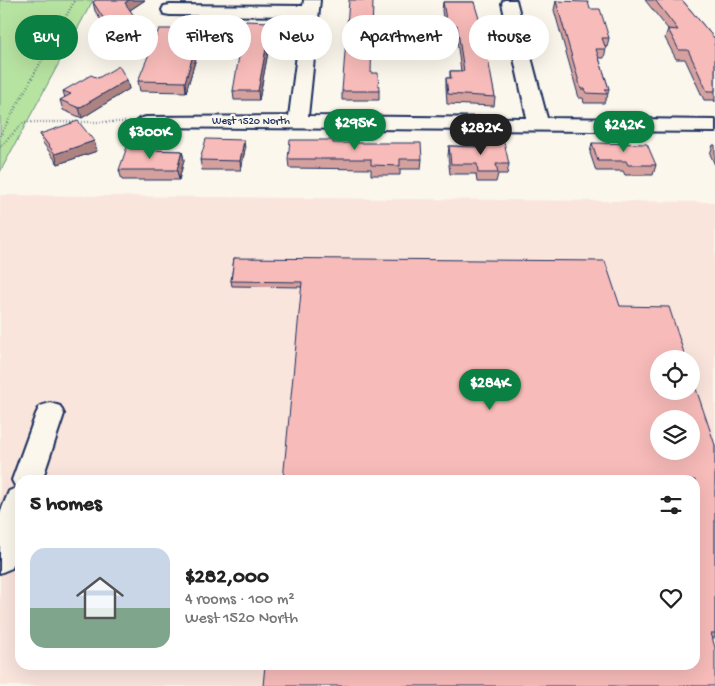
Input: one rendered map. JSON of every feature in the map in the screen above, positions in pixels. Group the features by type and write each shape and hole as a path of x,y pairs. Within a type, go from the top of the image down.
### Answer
{"street":[{"path":"510,3 538,124"},
{"path":"170,10 311,6 298,122"},
{"name":"West 1520 North","path":"146,123 298,122 715,126"},
{"path":"29,475 50,414"},
{"path":"0,558 15,514"}],"path":[{"path":"0,136 75,0"},
{"path":"0,147 24,122 146,123"}],"shaded area":[{"path":"0,195 715,202 715,686 0,686"}],"green space":[{"path":"0,0 93,0 78,28 78,15 15,15 15,60 61,60 0,172"}],"building":[{"path":"96,0 129,0 125,3 133,15 101,15 93,2"},
{"path":"349,0 373,0 373,15 348,15"},
{"path":"655,0 682,0 715,39 715,91 707,91 688,50 679,50 668,29 678,30"},
{"path":"556,1 588,2 590,9 600,9 609,38 602,38 606,49 596,49 609,89 605,89 607,94 586,93 585,89 581,89"},
{"path":"443,2 474,2 478,15 469,15 469,60 488,60 495,97 448,94 446,78 451,78 450,71 464,71 459,38 459,15 445,15"},
{"path":"251,21 261,22 261,60 264,60 258,91 233,91 238,60 251,60"},
{"path":"159,29 168,29 168,60 192,60 185,82 138,81 146,60 158,60"},
{"path":"344,60 371,60 371,73 378,73 379,91 342,91"},
{"path":"119,66 127,80 79,108 60,100 71,94 63,91 91,75 98,78"},
{"path":"78,121 94,141 55,154 40,134"},
{"path":"206,139 244,140 240,161 200,160"},
{"path":"290,140 333,140 333,143 421,143 422,159 400,159 400,166 371,165 371,159 288,159"},
{"path":"483,142 504,142 509,164 496,164 498,173 478,173 477,164 451,164 449,146 483,147"},
{"path":"592,143 647,144 656,165 628,165 626,161 598,161"},
{"path":"127,147 149,147 148,150 182,151 177,170 119,170"},
{"path":"234,258 605,261 620,306 669,307 683,350 650,350 650,400 700,400 715,445 715,633 711,633 715,648 715,686 263,686 265,670 700,670 700,475 283,475 302,282 231,281"}]}
